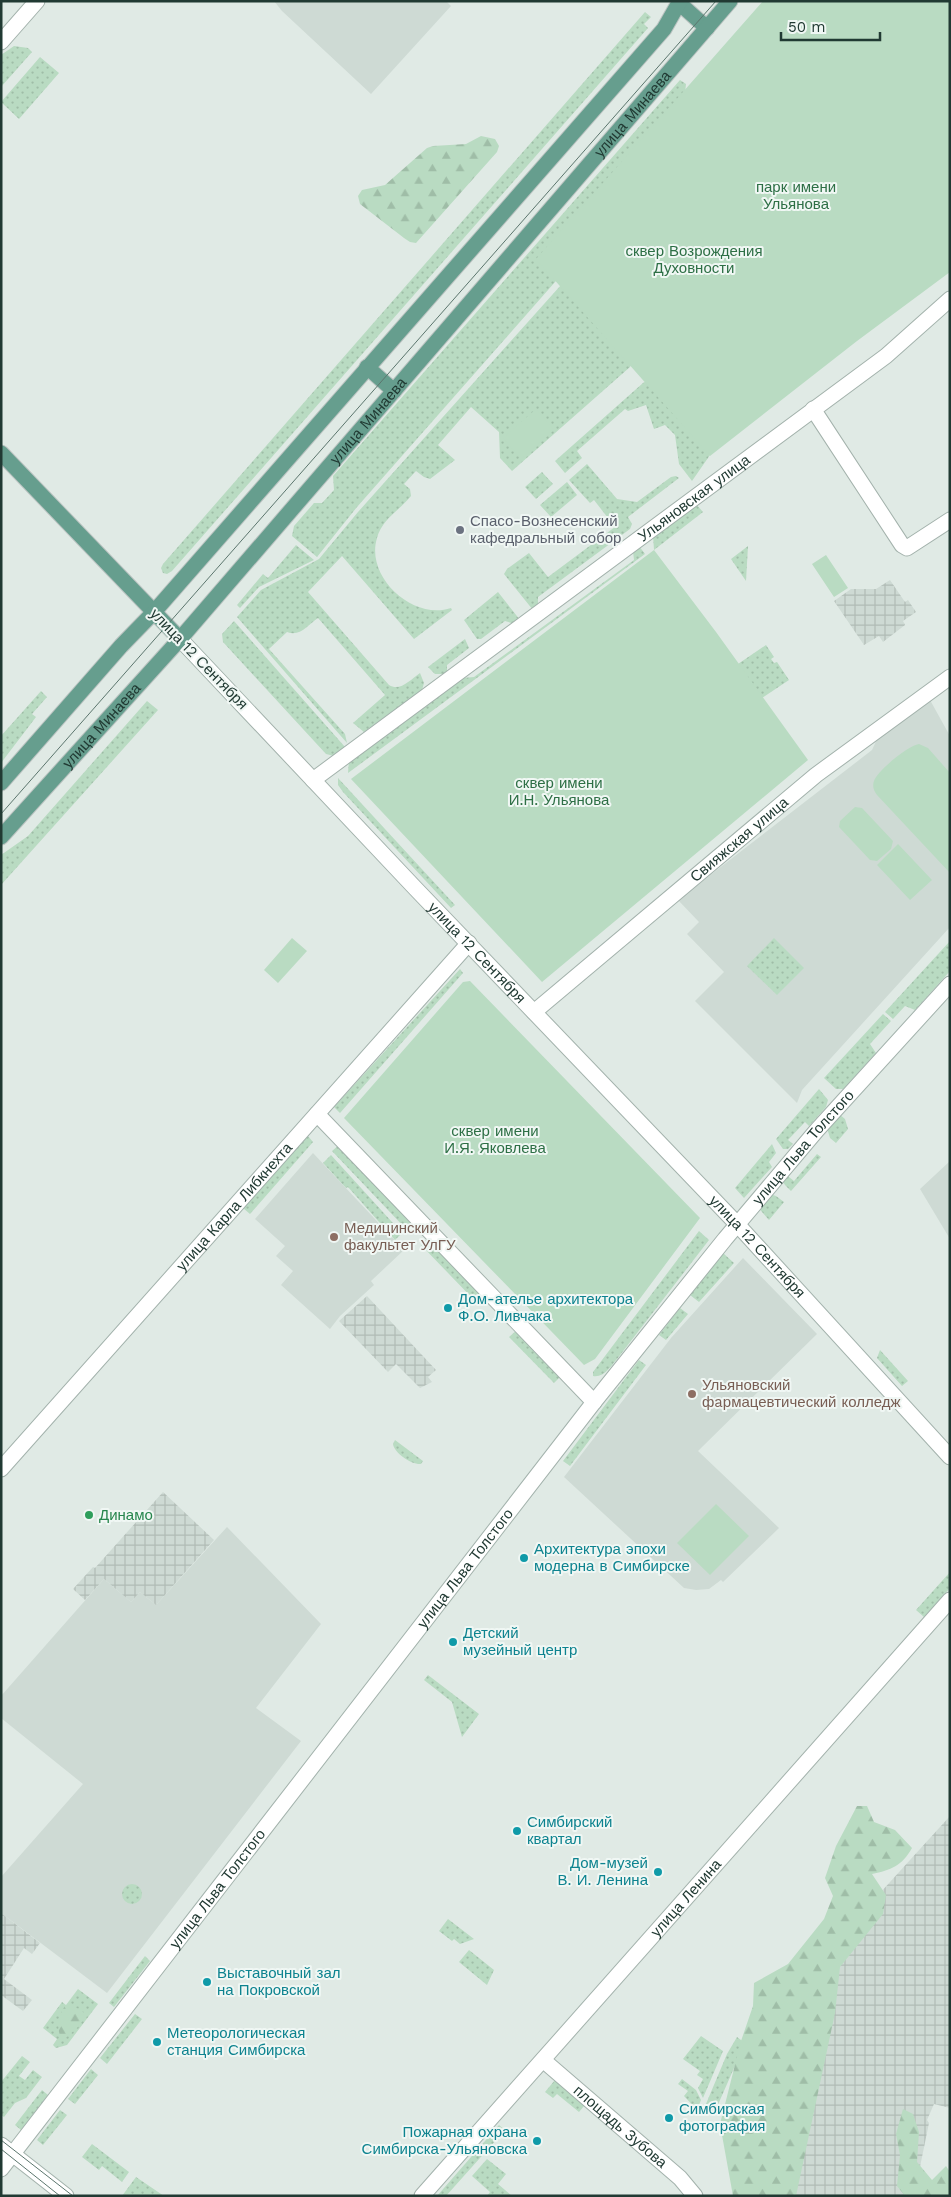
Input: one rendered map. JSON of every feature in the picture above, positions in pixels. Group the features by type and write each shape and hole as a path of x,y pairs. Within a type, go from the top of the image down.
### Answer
{"main road":[{"name":"улица Минаева","path":"1,837 180,638 730,1"},
{"path":"1,782 121,646 154,612 664,29 680,2 707,28"},
{"path":"367,367 394,391"},
{"name":"улица 12 Сентября","path":"1,452 180,638"}],"street":[{"path":"1,42 37,1"},
{"name":"Ульяновская улица","path":"313,780 886,356 950,299"},
{"path":"813,409 902,545 907,548 950,520"},
{"name":"улица 12 Сентября","path":"180,638 737,1224 950,1457"},
{"name":"Свияжская улица","path":"534,1012 816,774 950,677"},
{"name":"улица Карла Либкнехта","path":"1,1469 469,943"},
{"name":"улица Льва Толстого","path":"1,2169 7,2150 594,1402 737,1224 837,1108 950,984"},
{"path":"317,1114 594,1402"},
{"name":"улица Ленина","path":"422,2196 950,1600"},
{"name":"площадь Зубова","path":"543,2060 682,2180 694,2196"},
{"path":"7,2150 66,2196"}],"shaded area":[{"path":"274,1 446,1 451,6 371,94 282,11"},
{"path":"890,580 905,602 908,600 916,612 903,621 905,625 883,642 879,636 864,645 834,601 851,589 876,589"},
{"path":"930,700 950,736 950,927 802,1090 797,1103 695,1001 724,972 687,934 699,922 678,900 872,750 878,737"},
{"name":"Медицинский факультет УлГУ","path":"313,1153 404,1250 371,1281 374,1285 340,1316 330,1329 281,1285 293,1271 276,1256 285,1246 255,1219"},
{"path":"950,1161 950,1239 920,1189"},
{"name":"Ульяновский фaрмацевтический колледж","path":"743,1258 817,1334 698,1451 779,1528 723,1582 721,1580 709,1589 696,1590 684,1588 564,1477 671,1338"},
{"path":"367,1296 436,1370 428,1377 432,1382 420,1388 396,1364 388,1372 339,1321"},
{"path":"163,1492 214,1540 156,1605 140,1592 131,1602 104,1579 85,1600 73,1589 93,1567 95,1568"},
{"path":"227,1527 321,1624 256,1708 301,1741 107,1993 1,1913 1,1877 83,1784 1,1718 1,1696 104,1579 131,1602 140,1592 156,1605"},
{"path":"950,1816 950,2108 934,2104 927,2120 929,2123 914,2196 774,2196 820,1959"},
{"path":"1,1913 40,1943 32,1954 24,1948 4,1979 32,2000 23,2011 1,1995"}],"green space":[{"name":"парк имени Ульянова","path":"763,1 950,1 950,272 857,341 710,456 536,259"},
{"path":"645,12 651,17 644,24 648,28 172,571 167,574 163,573 161,568 163,564"},
{"path":"14,46 28,48 32,52 1,87 1,55"},
{"path":"40,57 59,73 19,119 1,102"},
{"path":"680,80 686,84 680,140 357,507 317,557 292,536 294,526 314,503 322,503 334,490 333,476"},
{"path":"481,136 495,139 499,146 497,152 416,243 404,238 360,204 358,196 362,190 385,185 427,148 466,144"},
{"path":"561,285 647,338 630,367 512,471 500,458 499,432 471,407 438,445 455,460 430,479 416,471 404,484 410,489 411,496 387,520 379,531 375,553 378,567 385,581 395,593 408,602 422,608 436,610 451,608 452,610 414,639 342,556 308,592 389,685 393,687 401,686 420,673 424,683 422,690 364,732 353,723 385,695 318,618 300,632 287,632 269,649 345,734 347,743 237,617 261,590 319,559 358,512"},
{"path":"661,372 710,455 692,481 679,464 675,435 665,425 654,429 646,405 628,411 625,409 577,451 582,458 565,473 555,461 643,383"},
{"path":"536,409 554,430 521,459 503,438"},
{"path":"587,464 617,499 637,502 671,477 676,476 679,478 628,517 632,524 630,529 538,597 538,608 533,610 504,574 507,569 529,553 548,577 615,527 594,500 590,503 569,480"},
{"path":"542,472 553,484 536,499 525,487"},
{"path":"567,482 577,495 551,517 540,505"},
{"path":"696,504 703,512 654,550 653,535"},
{"path":"296,545 314,560 259,587 240,608 237,605 263,574 268,578"},
{"path":"639,546 645,554 348,773 349,761 463,678 474,677 634,560 633,551"},
{"path":"748,546 746,581 731,559"},
{"name":"сквер имени И.Н. Ульянова","path":"654,550 716,632 808,760 542,982 351,779"},
{"path":"826,555 848,588 834,597 812,564"},
{"path":"498,592 520,620 515,624 505,621 481,639 477,639 464,620"},
{"path":"234,621 345,747 334,756 326,754 223,642 222,634"},
{"path":"465,639 469,648 447,665 447,674 435,674 428,667"},
{"path":"766,645 774,657 771,659 774,663 777,662 789,680 762,698 738,664"},
{"path":"41,691 47,697 32,714 36,717 1,763 1,736"},
{"path":"147,701 158,710 1,885 1,855 28,836"},
{"path":"919,744 928,748 950,773 950,873 877,795 874,788 873,783 876,777 887,765 914,745"},
{"path":"338,778 455,905 451,908 343,792 338,785"},
{"path":"855,807 862,808 893,841 891,849 877,861 870,860 839,827 840,821"},
{"path":"898,844 932,880 910,900 877,865"},
{"path":"292,938 307,951 278,983 264,970"},
{"path":"774,938 804,968 777,995 747,966"},
{"path":"950,941 950,971 915,1010 905,1006 893,1019 885,1012"},
{"path":"460,969 463,973 340,1113 334,1107"},
{"name":"сквер имени И.Я. Яковлева","path":"470,981 700,1218 595,1359 584,1365 344,1118 463,982"},
{"path":"883,1014 891,1021 870,1044 876,1053 843,1089 836,1089 824,1078"},
{"path":"819,1089 828,1100 826,1107 809,1126 805,1122 788,1140 793,1144 788,1149 783,1149 776,1139"},
{"path":"839,1114 845,1119 848,1129 836,1143 830,1138 827,1128"},
{"path":"308,1136 313,1142 250,1214 243,1208"},
{"path":"772,1144 776,1153 769,1162 772,1167 744,1198 735,1188"},
{"path":"339,1145 413,1222 406,1229 332,1151"},
{"path":"817,1154 821,1157 791,1191 780,1177 784,1173 794,1181"},
{"path":"331,1155 402,1233 395,1240 348,1187 346,1188 323,1163"},
{"path":"767,1193 776,1196 784,1202 769,1220 756,1205"},
{"path":"699,1231 709,1240 610,1368 601,1375 593,1376 593,1372"},
{"path":"428,1238 484,1296 477,1303 421,1245"},
{"path":"723,1253 734,1263 699,1302 690,1295"},
{"path":"680,1308 688,1314 666,1340 659,1335"},
{"path":"517,1330 561,1376 554,1383 509,1337"},
{"path":"880,1350 908,1381 902,1386 877,1358"},
{"path":"639,1360 646,1365 570,1466 563,1461"},
{"path":"395,1440 423,1461 421,1464 413,1463 400,1455 393,1444"},
{"path":"716,1504 749,1536 710,1575 677,1543"},
{"path":"950,1572 950,1588 924,1617 916,1610"},
{"path":"428,1675 479,1714 462,1737 452,1702 424,1680"},
{"path":"857,1806 867,1806 874,1822 895,1830 912,1848 900,1863 885,1871 872,1874 886,1895 883,1914 840,1967 835,2013 796,2196 733,2196 720,2124 741,2041 753,2006 754,1983 788,1964 824,1919 833,1896 825,1878 836,1846"},
{"path":"132,1884 139,1887 142,1894 139,1901 132,1904 125,1901 122,1894 125,1887"},
{"path":"448,1919 474,1939 460,1944 454,1939 452,1941 439,1931"},
{"path":"469,1950 494,1970 487,1985 459,1962"},
{"path":"145,1956 150,1961 114,2007 109,2003"},
{"path":"78,1989 98,2004 67,2045 56,2048 53,2045 57,2039 43,2028 62,2002 66,2005"},
{"path":"65,2006 77,2008 86,2016 77,2028 63,2040 59,2032 59,2023"},
{"path":"135,2014 142,2019 107,2064 100,2058"},
{"path":"701,2036 723,2051 703,2098 698,2088 703,2079 697,2075 700,2071 683,2059"},
{"path":"737,2037 745,2043 713,2116 703,2111 727,2054"},
{"path":"22,2056 30,2062 19,2076 25,2080 33,2070 42,2077 26,2098 15,2103 4,2117 1,2115 1,2082"},
{"path":"91,2069 98,2075 75,2104 68,2099"},
{"path":"682,2079 696,2090 701,2100 697,2110 684,2096 688,2091 678,2084"},
{"path":"555,2080 584,2106 579,2112 557,2094 553,2098 545,2092"},
{"path":"42,2090 48,2095 21,2130 15,2125"},
{"path":"903,2109 913,2114 919,2132 917,2162 932,2180 946,2166 950,2172 950,2196 905,2196 897,2186 900,2155 896,2134"},
{"path":"60,2110 67,2115 43,2145 37,2140"},
{"path":"499,2125 505,2130 446,2196 437,2196"},
{"path":"92,2144 129,2172 122,2182 102,2166 99,2170 82,2157"},
{"path":"487,2159 506,2174 498,2184 512,2196 487,2196 490,2192 472,2176"},
{"path":"136,2177 164,2196 122,2196"}],"tram line":[{"path":"1,814 716,1"},
{"path":"1,2140 73,2196"},
{"path":"1,2149 60,2196"}],"place":[{"name":"Спасо-Вознесенский кафедральный собор","path":"460,530"},
{"name":"Медицинский факультет УлГУ","path":"334,1237"},
{"name":"Дом-ателье архитектора Ф.О. Ливчака","path":"448,1308"},
{"name":"Ульяновский фaрмацевтический колледж","path":"692,1394"},
{"name":"Динамо","path":"89,1515"},
{"name":"Архитектура эпохи модерна в Симбирске","path":"524,1558"},
{"name":"Детский музейный центр","path":"453,1642"},
{"name":"Симбирский квартал","path":"517,1831"},
{"name":"Дом-музей В. И. Ленина","path":"658,1872"},
{"name":"Выставочный зал на Покровской","path":"207,1982"},
{"name":"Метеорологическая станция Симбирска","path":"157,2042"},
{"name":"Симбирская фотография","path":"669,2118"},
{"name":"Пожарная охрана Симбирска-Ульяновска","path":"537,2141"}],"park label":[{"name":"сквер Возрождения Духовности","path":"694,260"}]}
